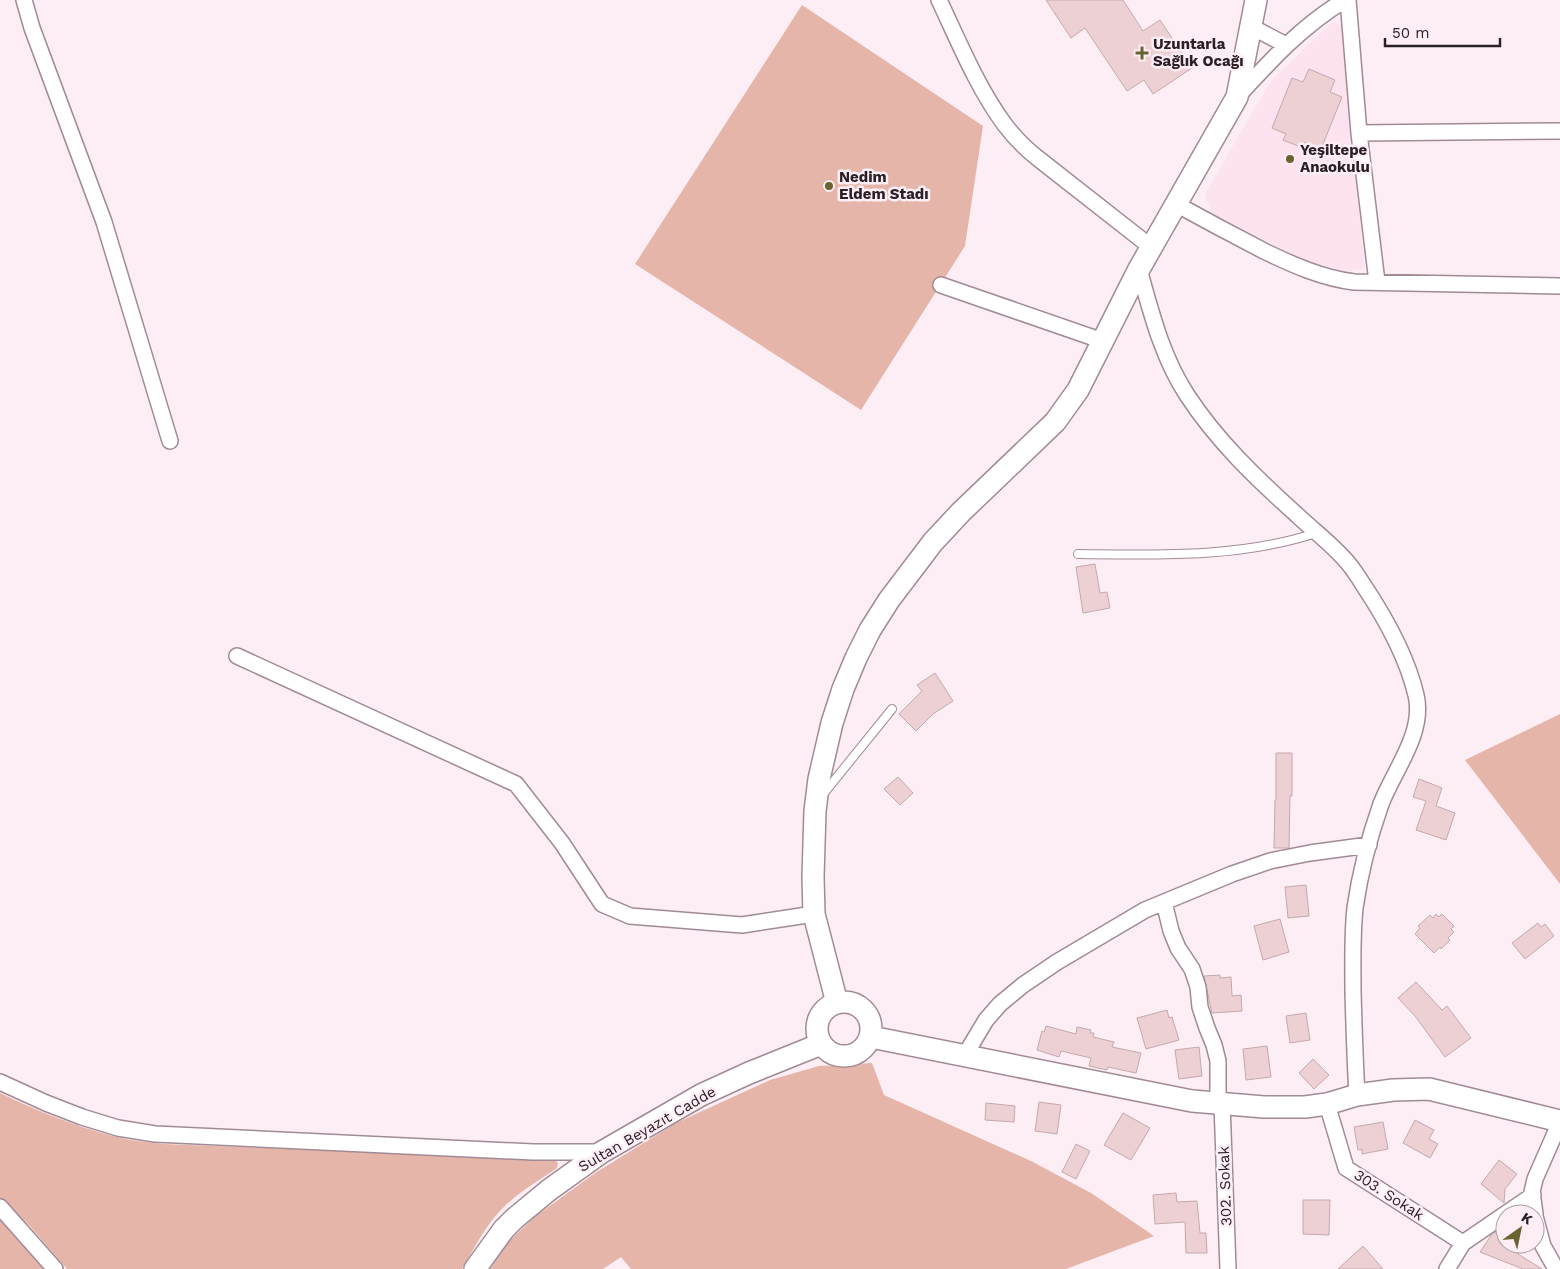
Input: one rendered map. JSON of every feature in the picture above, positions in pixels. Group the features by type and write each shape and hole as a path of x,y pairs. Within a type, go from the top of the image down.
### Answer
{"street":[{"path":"24,0 32,28 104,222 170,441"},
{"path":"939,0 986,95 1005,125 1023,146 1151,247"},
{"path":"837,1002 814,914 816,801 832,723 843,689 870,630 894,593 933,542 961,512 1055,422 1078,390 1139,269 1237,97 1286,45 1316,19 1347,0 1359,133 1377,282"},
{"path":"1237,97 1253,2"},
{"path":"1250,26 1286,45"},
{"path":"1359,133 1560,131"},
{"path":"1176,204 1240,239 1305,269 1340,281 1560,286"},
{"path":"1139,269 1154,323 1170,365 1186,394 1226,445 1248,469 1350,564 1392,633 1417,697 1418,715 1414,733 1387,790 1378,814 1360,877 1355,910 1352,947 1353,1038 1358,1095"},
{"path":"941,285 1103,340"},
{"path":"236,656 516,784 562,843 602,904 630,916 742,925 814,914"},
{"path":"965,1055 986,1020 1000,1004 1023,985 1057,962 1145,910 1232,874 1270,861 1310,853 1369,845"},
{"name":"302. Sokak","path":"1164,902 1171,932 1195,978 1200,1007 1218,1060 1228,1269"},
{"path":"837,1002 856,1004 864,1009 869,1017 872,1026 872,1037 861,1051 854,1055 836,1055 828,1051 821,1044 817,1028 818,1019 829,1006 837,1002"},
{"path":"872,1037 1220,1104 1305,1107 1327,1104 1358,1095 1393,1090 1429,1089 1560,1122 1535,1178 1532,1195 1533,1204"},
{"name":"Sultan Beyazıt Cadde","path":"475,1269 504,1229 514,1219 548,1190 602,1152 701,1095 821,1044"},
{"path":"0,1082 82,1117 118,1128 155,1134 533,1152 602,1152"},
{"name":"303. Sokak","path":"1327,1104 1346,1168 1462,1243"},
{"path":"1448,1269 1462,1243 1532,1195"},
{"path":"0,1207 55,1269"},
{"path":"1545,1250 1556,1269"}],"lane":[{"path":"1078,554 1152,555 1210,553 1292,540 1316,533"},
{"path":"816,801 892,709"}],"shaded area":[{"name":"Nedim Eldem Stadı","path":"802,5 983,126 965,246 861,410 635,264"},
{"name":"Yeşiltepe Anaokulu","path":"1333,22 1343,26 1349,115 1365,268 1350,271 1304,260 1255,236 1212,213 1205,194 1270,82"},
{"path":"1560,714 1560,884 1465,760"},
{"path":"872,1063 884,1095 1031,1161 1091,1193 1154,1236 1066,1269 631,1269 621,1257 603,1269 490,1269 509,1241 536,1216 595,1173 676,1123 770,1080 819,1066"},
{"path":"0,1093 72,1123 128,1140 163,1144 554,1159 558,1163 557,1168 521,1193 495,1216 462,1269 67,1269 27,1223 0,1200"},
{"path":"0,1218 46,1269 0,1269"}],"building":[{"name":"Uzuntarla Sağlık Ocağı","path":"1046,0 1123,0 1143,31 1160,20 1192,68 1153,94 1144,80 1127,91 1085,28 1071,38"},
{"path":"1309,69 1335,80 1330,92 1342,97 1321,149 1305,142 1303,148 1283,140 1286,134 1272,128 1292,78 1303,82"},
{"path":"1095,564 1100,593 1107,592 1110,608 1083,613 1076,567"},
{"path":"935,673 953,701 933,714 916,731 899,714 922,691 917,685"},
{"path":"1276,753 1292,753 1289,848 1274,848"},
{"path":"898,777 913,793 900,805 884,789"},
{"path":"1419,779 1442,788 1436,806 1455,813 1446,840 1416,830 1426,801 1413,797"},
{"path":"1306,885 1309,916 1288,918 1285,887"},
{"path":"1436,914 1439,917 1442,914 1454,926 1451,929 1454,932 1448,938 1450,940 1434,953 1415,934 1420,928 1418,926 1430,915 1433,918"},
{"path":"1280,919 1289,952 1263,960 1254,926"},
{"path":"1538,923 1541,927 1545,924 1554,936 1525,959 1512,943"},
{"path":"1220,975 1220,978 1231,977 1232,996 1241,995 1242,1011 1212,1013 1204,976"},
{"path":"1416,982 1442,1010 1447,1006 1471,1038 1445,1057 1415,1016 1398,998"},
{"path":"1167,1010 1169,1018 1172,1017 1179,1040 1146,1049 1137,1018"},
{"path":"1306,1013 1310,1040 1290,1043 1286,1016"},
{"path":"1046,1026 1076,1034 1077,1027 1091,1030 1090,1033 1094,1033 1093,1037 1114,1042 1112,1047 1141,1053 1136,1073 1108,1067 1107,1070 1089,1066 1091,1058 1061,1051 1059,1057 1037,1050 1042,1031 1044,1032"},
{"path":"1267,1046 1271,1077 1246,1080 1243,1049"},
{"path":"1199,1047 1202,1076 1179,1079 1175,1050"},
{"path":"1313,1059 1329,1075 1314,1089 1299,1073"},
{"path":"1039,1102 1061,1105 1057,1134 1035,1131"},
{"path":"986,1103 1015,1106 1014,1122 985,1120"},
{"path":"1123,1113 1150,1128 1131,1160 1104,1145"},
{"path":"1415,1120 1434,1130 1429,1139 1438,1144 1430,1158 1403,1143"},
{"path":"1383,1122 1388,1149 1362,1154 1362,1149 1358,1150 1354,1127"},
{"path":"1076,1144 1090,1151 1076,1179 1062,1172"},
{"path":"1499,1160 1517,1174 1505,1189 1504,1203 1481,1184"},
{"path":"1176,1193 1177,1202 1197,1201 1200,1233 1206,1233 1207,1253 1186,1253 1185,1222 1155,1224 1153,1195"},
{"path":"1303,1200 1330,1200 1329,1235 1303,1234"},
{"path":"1495,1232 1495,1254 1518,1254 1542,1269 1523,1269 1480,1252"},
{"path":"1363,1246 1383,1269 1338,1269"}],"place":[{"name":"Uzuntarla Sağlık Ocağı","path":"1142,53"},
{"name":"Yeşiltepe Anaokulu","path":"1290,159"},
{"name":"Nedim Eldem Stadı","path":"829,186"}]}
